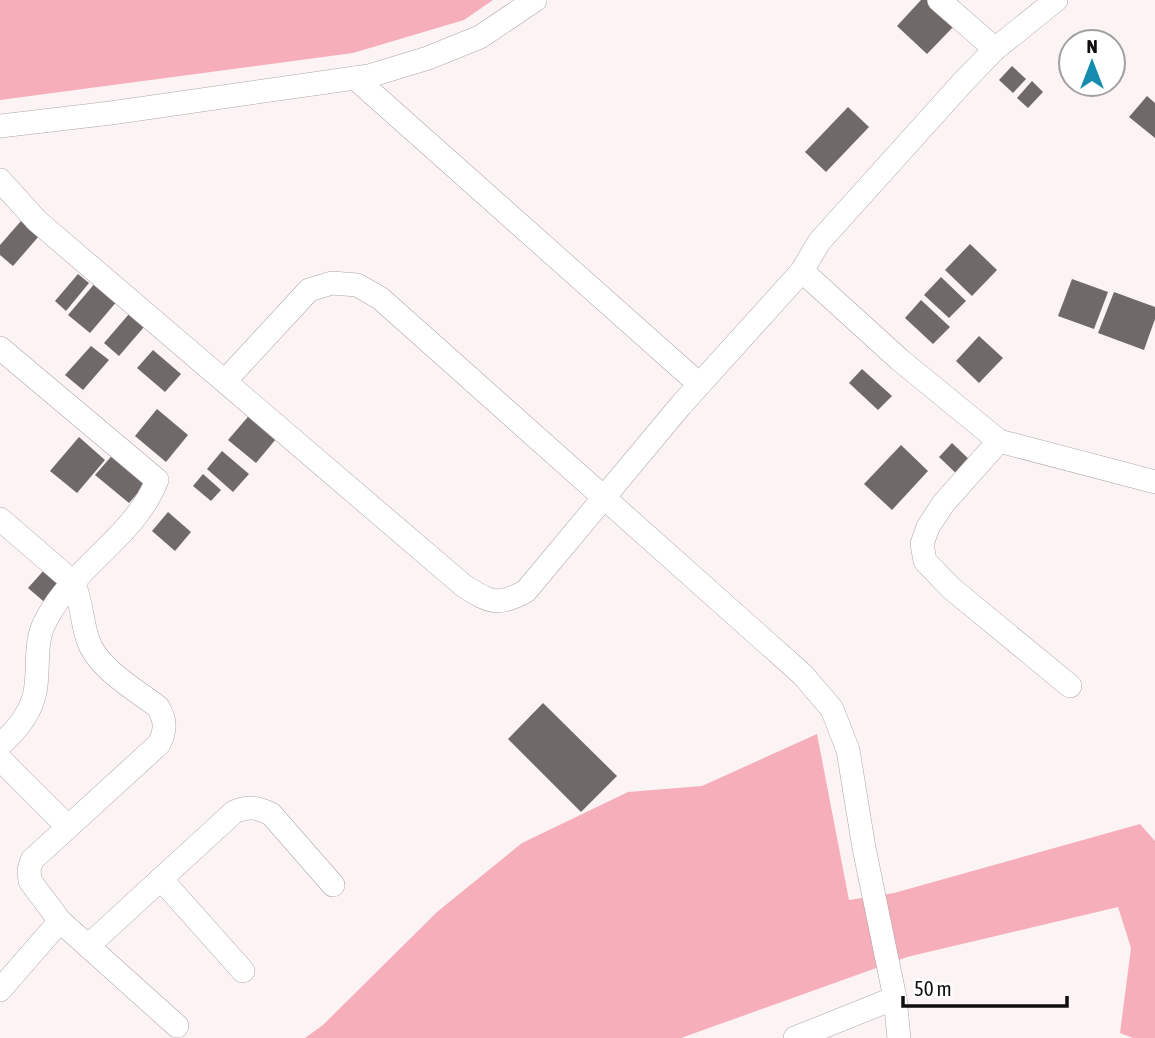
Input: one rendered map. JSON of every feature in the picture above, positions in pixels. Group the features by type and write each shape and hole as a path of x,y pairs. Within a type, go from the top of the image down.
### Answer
{"street":[{"path":"0,126 369,76 428,58 480,37 535,0"},
{"path":"939,0 995,49"},
{"path":"0,180 37,221 464,586 486,600 507,602 526,592 699,384 802,271 819,243 995,49 1056,0"},
{"path":"355,78 699,384"},
{"path":"802,271 900,359 999,441 1155,482"},
{"path":"225,381 309,290 332,284 357,285 380,298 803,675 832,709 848,750 895,998 899,1038"},
{"path":"0,348 158,480 144,507 73,582 46,619 37,647 35,692 28,712 12,735 0,745"},
{"path":"999,441 943,504 928,527 922,544 925,561 951,588 1070,686"},
{"path":"0,519 73,582 80,596 88,642 97,659 158,708 165,718 165,733 159,744 32,860 30,881 60,920 177,1026"},
{"path":"0,760 67,826"},
{"path":"88,946 234,812 245,807 257,807 271,814 333,885"},
{"path":"161,879 243,971"},
{"path":"0,990 60,920"},
{"path":"794,1038 895,998"}],"shaded area":[{"path":"0,0 493,0 464,20 353,53 0,100"},
{"path":"817,734 849,900 894,893 1140,824 1155,841 1155,1038 1133,1038 1120,1033 1131,948 1118,907 907,957 681,1038 305,1038 323,1025 437,912 522,843 628,792 702,786"}],"building":[{"path":"921,0 928,0 955,25 927,54 897,26"},
{"path":"1012,66 1026,79 1013,93 999,80"},
{"path":"1032,81 1043,92 1028,108 1017,98"},
{"path":"1147,96 1155,103 1155,138 1129,117"},
{"path":"848,107 869,127 826,172 805,152"},
{"path":"21,221 39,236 13,266 0,255 0,245"},
{"path":"970,244 997,270 972,296 945,270"},
{"path":"78,274 89,283 66,311 55,301"},
{"path":"941,277 966,301 949,318 924,295"},
{"path":"1072,279 1108,292 1094,329 1058,316"},
{"path":"96,282 118,300 90,333 68,315"},
{"path":"1114,292 1155,307 1155,319 1144,350 1098,333"},
{"path":"921,300 950,327 933,344 905,318"},
{"path":"129,314 144,327 119,356 104,343"},
{"path":"979,336 1003,358 979,383 956,361"},
{"path":"91,346 109,360 83,390 65,375"},
{"path":"153,350 181,374 165,392 137,368"},
{"path":"862,369 892,396 878,410 849,383"},
{"path":"157,409 188,435 166,462 135,436"},
{"path":"253,411 281,433 256,463 228,440"},
{"path":"79,437 105,460 77,493 50,471"},
{"path":"952,443 974,464 961,478 939,457"},
{"path":"901,445 928,471 892,510 864,484"},
{"path":"116,451 150,479 129,503 95,475"},
{"path":"222,451 249,474 233,492 207,469"},
{"path":"203,474 221,490 211,501 193,486"},
{"path":"168,512 191,532 175,551 152,531"},
{"path":"45,569 65,587 49,606 28,588"},
{"path":"543,703 617,776 581,812 508,739"}]}
